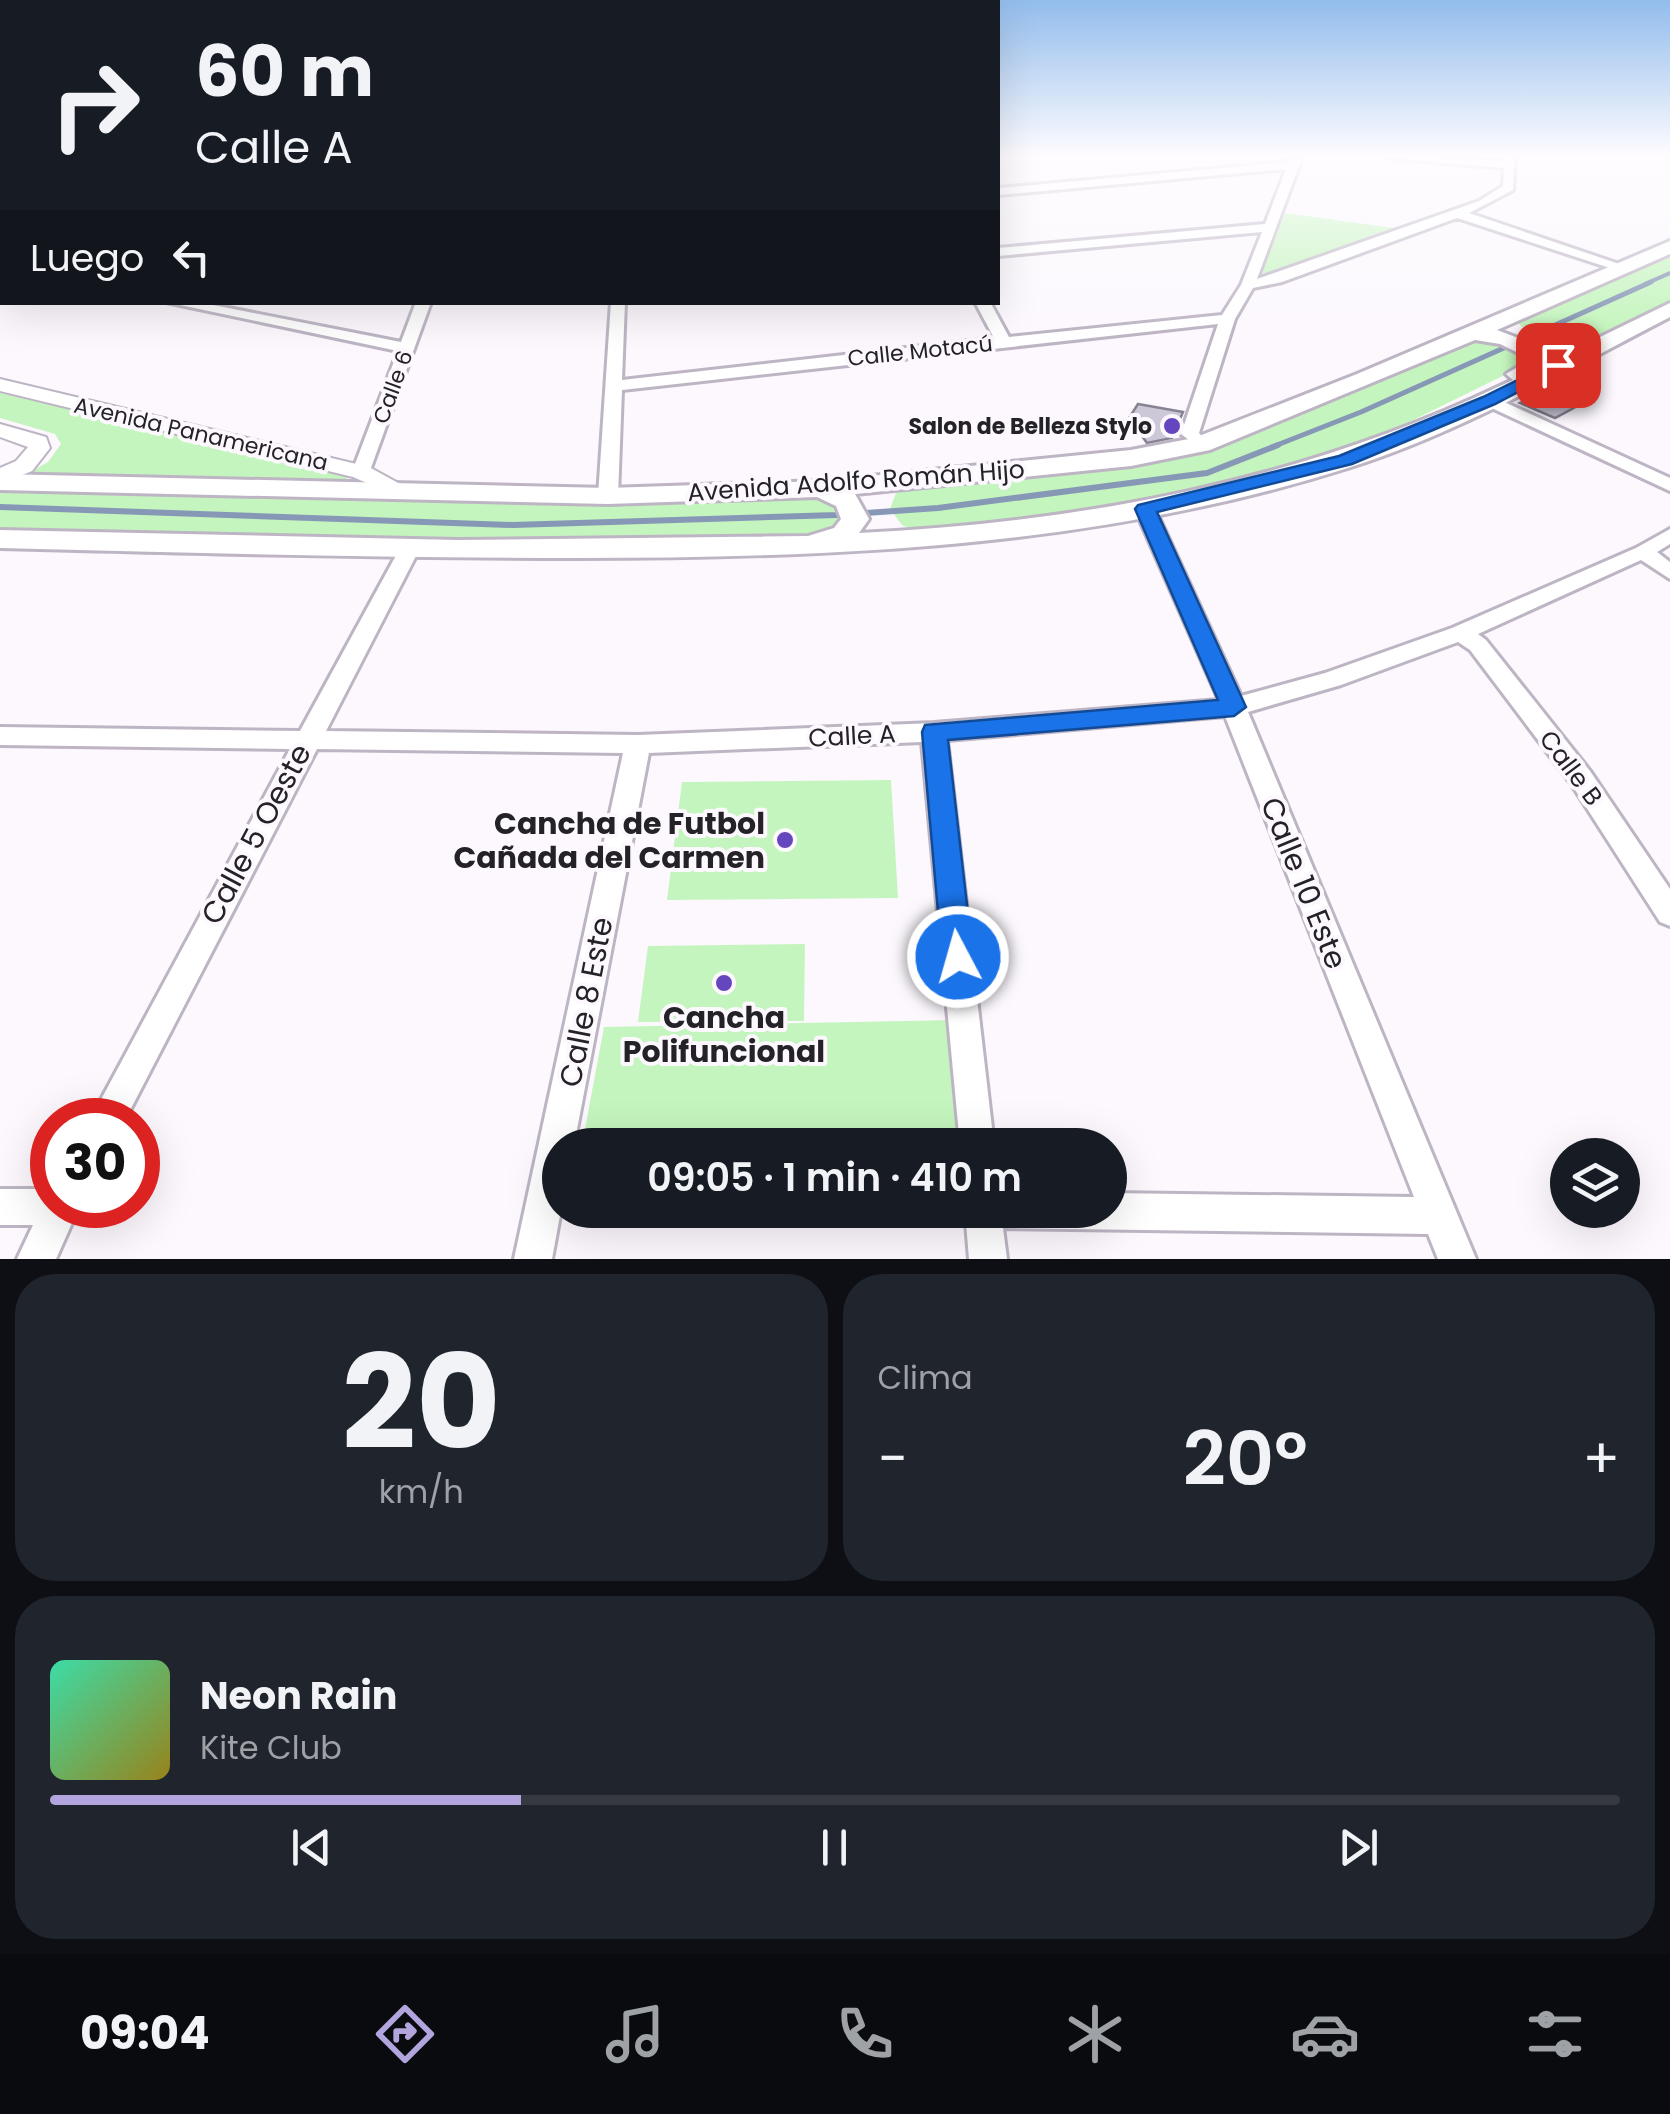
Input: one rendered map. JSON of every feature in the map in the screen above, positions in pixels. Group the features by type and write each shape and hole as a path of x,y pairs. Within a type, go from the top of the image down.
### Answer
{"main road":[{"name":"Avenida Adolfo Román Hijo","path":"0,480 608,496 825,490 1131,458 1201,444 1492,329 1670,247"},
{"path":"1424,430 1437,416 1543,362 1670,309"},
{"path":"1492,329 1523,344 1564,352"},
{"path":"0,539 409,550 735,548 1010,532 1145,509 1304,472 1424,430 1489,400 1564,352"},
{"path":"894,484 875,500 873,511 880,523 909,538"},
{"path":"735,548 819,542 848,532 854,519 851,505 825,490"}],"street":[{"path":"1201,444 1190,434 1227,319 1248,285 1275,214"},
{"path":"1248,285 1458,214 1624,268"},
{"path":"1000,252 1270,227"},
{"path":"205,305 237,308 407,348"},
{"name":"Calle 6","path":"361,472 423,305"},
{"path":"608,496 618,305"},
{"path":"984,305 1004,342"},
{"name":"Calle Motacú","path":"612,386 1227,319"},
{"name":"Avenida Panamericana","path":"0,385 361,472 399,490"},
{"path":"1489,400 1670,485"},
{"path":"0,430 27,437 38,442 40,448 24,466 0,480"},
{"name":"Calle 10 Este","path":"1145,509 1234,707 1457,1259"},
{"name":"Calle A","path":"0,736 638,744 934,732 1234,707 1333,679 1460,633 1643,552 1670,535"},
{"name":"Calle 5 Oeste","path":"118,1098 409,550"},
{"path":"1643,552 1670,572"},
{"name":"Calle B","path":"1460,633 1478,645 1581,778 1670,913"},
{"path":"934,732 975,1128"},
{"name":"Calle 8 Este","path":"566,1128 638,744"},
{"path":"0,1207 30,1207"},
{"path":"1127,1212 1440,1216"},
{"path":"36,1259 51,1228"},
{"name":"Calle 8 Este","path":"534,1259 544,1228"},
{"path":"985,1228 988,1259"}],"green space":[{"path":"1285,214 1401,229 1270,275 1262,273"},
{"path":"1670,251 1670,302 1613,329 1571,342 1551,341 1532,335 1516,320"},
{"path":"1480,336 1537,359 1399,427 1242,480 1018,524 918,532 902,525 890,509 897,490 1135,461"},
{"path":"0,393 351,476 342,481 25,475 48,462 61,444 55,434 0,418"},
{"path":"0,483 830,493 849,519 827,535 490,540 0,530"},
{"name":"Cancha de Futbol Cañada del Carmen","path":"891,780 898,898 667,900 682,782"},
{"name":"Cancha Polifuncional","path":"805,944 804,1021 638,1022 648,946"},
{"path":"956,1020 966,1128 585,1128 604,1027"}],"building":[{"path":"1550,389 1583,403 1555,418 1520,403"},
{"path":"1138,404 1183,412 1172,438 1147,443 1129,418"}],"waterway":[{"path":"1645,284 1670,273"},
{"path":"1272,447 1361,412 1651,282"},
{"path":"0,507 513,525 837,515 938,508 1207,473 1278,445"}],"place":[{"name":"Salon de Belleza Stylo","path":"1172,426"},
{"name":"Cancha de Futbol Cañada del Carmen","path":"785,840"},
{"name":"Cancha Polifuncional","path":"724,983"}],"route":[{"path":"958,957 934,732 1234,707 1145,509 1345,460 1424,430 1558,365"}]}
